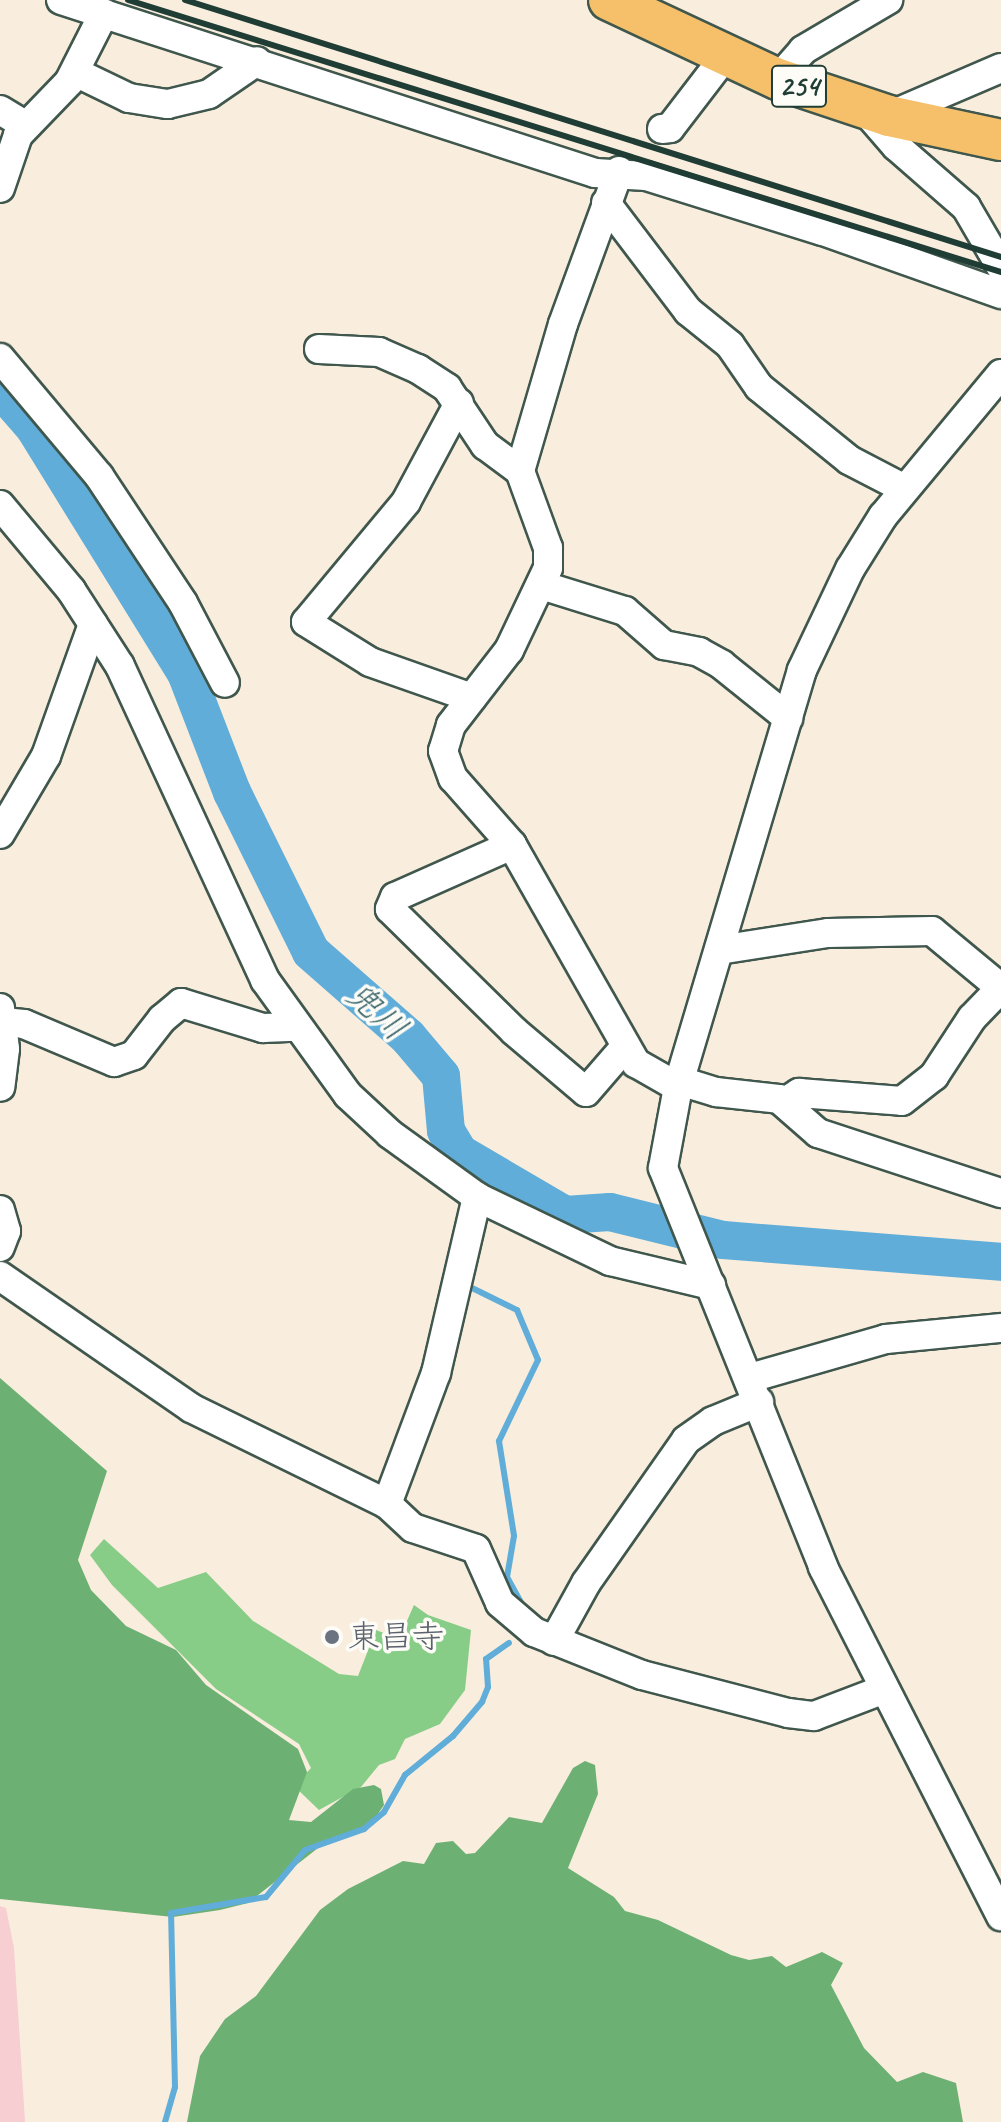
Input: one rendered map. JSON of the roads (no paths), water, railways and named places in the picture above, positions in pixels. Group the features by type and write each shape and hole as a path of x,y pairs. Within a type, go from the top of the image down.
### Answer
{"highway":[{"name":"254","path":"609,0 670,16 726,55 778,79 876,112 1001,140"}],"street":[{"path":"61,0 595,173 619,171 823,231 1001,294"},
{"path":"778,79 803,50 888,0"},
{"path":"0,188 25,125 35,120 75,72 104,13"},
{"path":"662,129 670,128 726,55"},
{"path":"75,72 129,98 168,104 209,94 257,61"},
{"path":"1001,68 876,112 896,146 966,207 1001,267"},
{"path":"0,110 25,125"},
{"path":"520,471 619,171"},
{"path":"606,203 688,311 730,345 759,387 849,460 903,488"},
{"path":"319,349 379,352 438,382 459,403 485,445 520,471 548,548 548,568 509,650 451,725 443,751 453,778 512,845 625,1047 649,1074 679,1084 785,1102 818,1133 1001,1193"},
{"path":"0,358 99,476 183,603 225,683"},
{"path":"1001,374 903,488 862,547 824,621 788,718 679,1084 664,1154 668,1184 755,1390 823,1567 882,1690 1001,1916"},
{"path":"459,403 406,502 306,622 370,662 472,698"},
{"path":"0,505 39,547 93,624 154,731 245,941 295,1027 348,1095 390,1134 477,1197 610,1261 711,1285"},
{"path":"541,585 625,611 664,645 699,652 722,665 788,718"},
{"path":"0,834 46,756 93,624"},
{"path":"512,845 395,897 390,909 514,1031 586,1092 625,1047"},
{"path":"719,950 828,933 932,931 1001,988 972,1018 934,1076 902,1101 799,1093 785,1102"},
{"path":"0,1087 2,1015 114,1062 134,1055 162,1019 181,1003 263,1028 295,1027"},
{"path":"387,1504 436,1373 477,1197"},
{"path":"0,1210 6,1231 0,1247"},
{"path":"0,1276 191,1408 387,1504 413,1528 476,1549 512,1619 554,1641 642,1675 788,1713 814,1716 882,1690"},
{"path":"554,1641 586,1583 686,1440 755,1390 886,1339 1001,1328"}],"waterway":[{"name":"兜川","path":"0,388 34,427 186,673 232,792 311,952 408,1037 441,1076 446,1131 459,1153 565,1215 610,1212 723,1240 1001,1262"},
{"path":"466,1285 517,1310 538,1360 499,1441 514,1536 507,1577 524,1608"},
{"path":"165,2122 175,2087 171,1913 266,1897 305,1850 364,1829 384,1812 405,1775 453,1736 482,1702 488,1687 486,1659 509,1643"}],"railway":[{"path":"128,0 1001,272"},
{"path":"185,0 1001,257"}],"place":[{"name":"東昌寺","path":"332,1637"}]}
